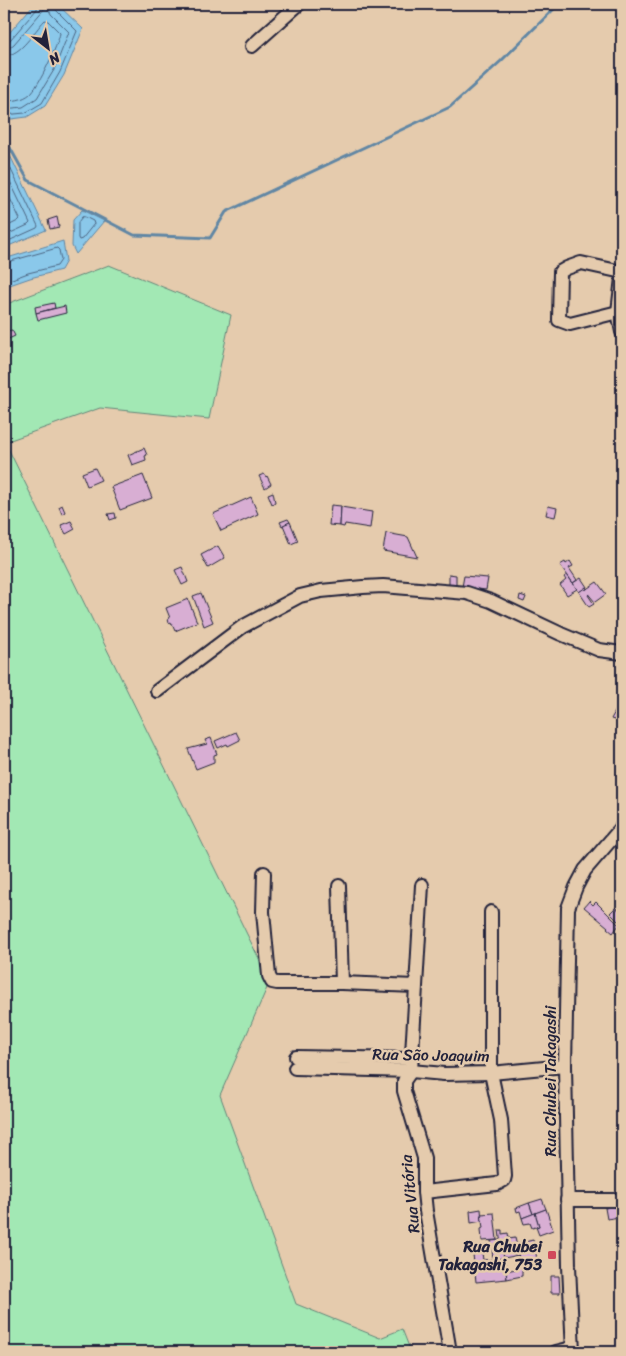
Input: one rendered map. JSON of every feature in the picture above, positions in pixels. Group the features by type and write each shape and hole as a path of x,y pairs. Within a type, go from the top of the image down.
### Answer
{"street":[{"path":"252,46 299,4"},
{"path":"620,312 570,324 559,320 560,272 581,263 622,272"},
{"path":"622,278 620,312 622,332"},
{"path":"157,691 236,631 300,596 321,591 363,587 382,586 467,593 491,601 599,650 622,653"},
{"name":"Rua Chubei Takagashi","path":"573,1350 567,1200 565,1066 568,908 585,870 622,827"},
{"path":"264,873 263,912 270,979 272,982 415,986"},
{"name":"Rua Vitória","path":"422,885 411,1065 404,1081 404,1091 424,1158 424,1192 450,1352"},
{"path":"339,886 342,983"},
{"path":"424,1192 498,1184 504,1180 505,1176 501,1120 491,1073 491,912"},
{"name":"Rua São Joaquim","path":"296,1062 411,1065 444,1074 491,1073 565,1066"},
{"path":"567,1200 622,1200"},
{"path":"556,1352 573,1350"}],"green space":[{"path":"109,265 231,315 209,419 100,408 5,442 270,981 220,1095 296,1304 380,1338 402,1329 411,1352 4,1352 4,305"}],"water":[{"path":"34,4 57,4 83,29 64,75 45,106 27,117 4,120 4,39"},
{"path":"4,143 46,230 4,248"},
{"path":"82,210 104,221 76,254 72,246 73,220"},
{"path":"63,241 66,261 61,270 4,287 4,259"}],"building":[{"path":"57,217 59,227 50,229 48,220"},
{"path":"54,303 55,308 36,313 35,307"},
{"path":"65,306 66,313 38,320 36,313"},
{"path":"12,330 15,336 4,341 4,332"},
{"path":"144,448 147,455 145,456 146,460 132,465 128,455"},
{"path":"95,468 101,480 87,486 82,473"},
{"path":"264,474 271,484 265,488 259,476"},
{"path":"143,475 152,498 120,510 111,487"},
{"path":"273,492 275,502 272,504 268,494"},
{"path":"251,497 258,514 221,531 213,514"},
{"path":"62,505 65,512 62,514 59,507"},
{"path":"331,505 341,506 340,526 329,525"},
{"path":"548,506 557,508 555,517 546,515"},
{"path":"341,507 372,512 370,528 345,524 344,527 340,526"},
{"path":"115,513 116,518 110,520 108,514"},
{"path":"288,519 290,522 282,526 280,522"},
{"path":"71,521 75,529 66,534 61,525"},
{"path":"290,522 298,541 291,544 283,525"},
{"path":"386,533 408,537 417,557 383,551"},
{"path":"218,546 225,558 208,568 201,555"},
{"path":"570,561 573,566 569,568 577,580 573,583 560,565"},
{"path":"182,567 188,582 182,585 175,570"},
{"path":"449,574 456,575 456,586 449,586"},
{"path":"567,575 577,589 567,595 560,585 566,580 564,577"},
{"path":"464,576 488,578 486,590 462,587"},
{"path":"581,578 587,587 579,592 573,583"},
{"path":"597,582 606,594 595,602 585,590"},
{"path":"586,587 587,589 585,590 594,604 589,607 579,592"},
{"path":"201,593 213,622 204,626 193,596"},
{"path":"520,595 526,597 524,602 519,600"},
{"path":"188,599 197,622 175,631 171,622 169,623 168,619 170,618 166,608"},
{"path":"616,710 622,713 622,721 616,718 614,720 611,719"},
{"path":"236,732 240,740 228,746 227,744 218,748 215,741"},
{"path":"211,738 217,754 214,755 214,762 196,769 188,749 207,744 205,740"},
{"path":"589,901 593,905 596,902 619,925 613,933 584,907"},
{"path":"616,907 622,914 621,924 610,913"},
{"path":"542,1199 546,1209 533,1214 529,1203"},
{"path":"529,1203 533,1214 522,1218 520,1211 517,1212 516,1208"},
{"path":"617,1206 619,1217 607,1219 605,1208"},
{"path":"481,1209 482,1221 471,1223 470,1211"},
{"path":"546,1209 553,1230 539,1235 536,1227 539,1226 535,1213"},
{"path":"494,1213 497,1240 482,1241 481,1214"},
{"path":"535,1213 539,1226 532,1228 530,1223 524,1224 522,1218"},
{"path":"499,1230 502,1230 502,1234 508,1233 509,1239 515,1238 519,1255 504,1258"},
{"path":"500,1240 504,1258 493,1259 491,1241"},
{"path":"533,1240 537,1259 520,1263 516,1244"},
{"path":"482,1253 483,1260 505,1258 507,1279 476,1282 473,1254"},
{"path":"531,1262 532,1268 522,1270 522,1276 507,1279 506,1271 516,1269 515,1264"},
{"path":"551,1276 559,1276 560,1293 551,1293"}],"waterway":[{"path":"4,137 28,180 134,235 210,238 226,212 450,107 501,61 559,4"}],"place":[{"name":"Rua Chubei Takagashi, 753","path":"552,1255"}]}
